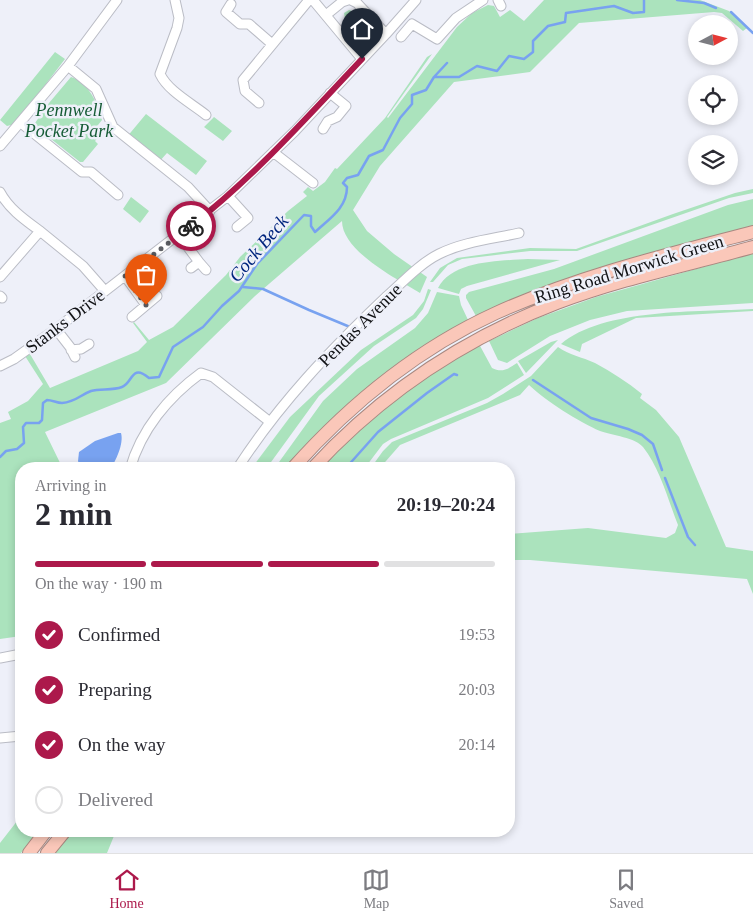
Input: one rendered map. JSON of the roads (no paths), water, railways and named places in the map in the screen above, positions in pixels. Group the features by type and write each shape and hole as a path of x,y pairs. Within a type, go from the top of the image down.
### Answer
{"highway":[{"name":"Ring Road Morwick Green","path":"298,462 318,440 403,367 461,330 496,313 560,287 629,265 753,232"},
{"name":"Ring Road Morwick Green","path":"319,462 359,422 398,390 444,359 517,320 557,303 601,288 753,247"},
{"path":"29,853 41,837"},
{"path":"47,853 60,837"}],"street":[{"path":"0,146 68,66 117,0"},
{"path":"175,0 179,18 177,28 157,74 206,117"},
{"path":"259,103 246,91 244,80 272,44 311,0 362,59"},
{"path":"326,16 342,2 349,0 357,3 386,34"},
{"name":"Stanks Drive","path":"0,366 14,359 56,329 228,196 330,93 416,0"},
{"path":"401,37 412,24 437,39 456,18 483,0"},
{"path":"231,4 226,12 240,24 249,24 272,44"},
{"path":"68,66 96,89 113,127 188,186 210,211"},
{"path":"323,129 328,121 338,117 346,106 330,93"},
{"path":"103,105 111,96"},
{"path":"21,123 82,172 91,172 118,195"},
{"path":"273,152 313,183"},
{"path":"0,192 4,200 18,214 83,266 105,291"},
{"path":"228,196 254,226"},
{"path":"237,227 248,218"},
{"path":"0,277 40,231"},
{"name":"Pendas Avenue","path":"242,462 285,402 339,344 408,277 437,255 462,245 519,233"},
{"path":"179,235 206,270"},
{"path":"191,268 200,262"},
{"path":"125,276 146,305"},
{"path":"132,317 157,296"},
{"path":"56,329 73,354 88,344"},
{"path":"132,462 134,454 156,416 183,386 201,374 213,376 270,422"},
{"path":"0,658 15,655"},
{"path":"0,738 15,737"}],"water":[{"path":"121,433 120,447 114,462 78,462 79,452 95,441"}],"waterway":[{"name":"Cock Beck","path":"0,457 6,451 17,449 24,443 23,427 26,423 39,423 42,420 43,403 47,400 60,403 67,402 91,391 122,387 126,385 135,373 143,374 149,378 159,377 173,347 203,327 239,291 257,264 304,215 311,216 311,226 315,232 331,218 344,201 347,187 343,183 347,178 358,175 369,156 383,150 400,118 412,104 412,95 426,90 434,77 459,77 477,66 497,71 509,56 524,59 533,52 533,41 548,26 565,22 566,13 614,6 633,13 644,12 644,0"},
{"name":"Cock Beck","path":"677,0 704,3 716,8"},
{"path":"731,12 753,33"},
{"path":"434,77 447,63"},
{"path":"243,287 263,289 350,327"},
{"path":"351,462 378,432 427,393 454,374 457,375"},
{"path":"533,380 591,418 642,435 653,444 662,470"},
{"path":"665,478 688,537 695,545"}],"park label":[{"name":"Pennwell Pocket Park","path":"69,120"}]}
